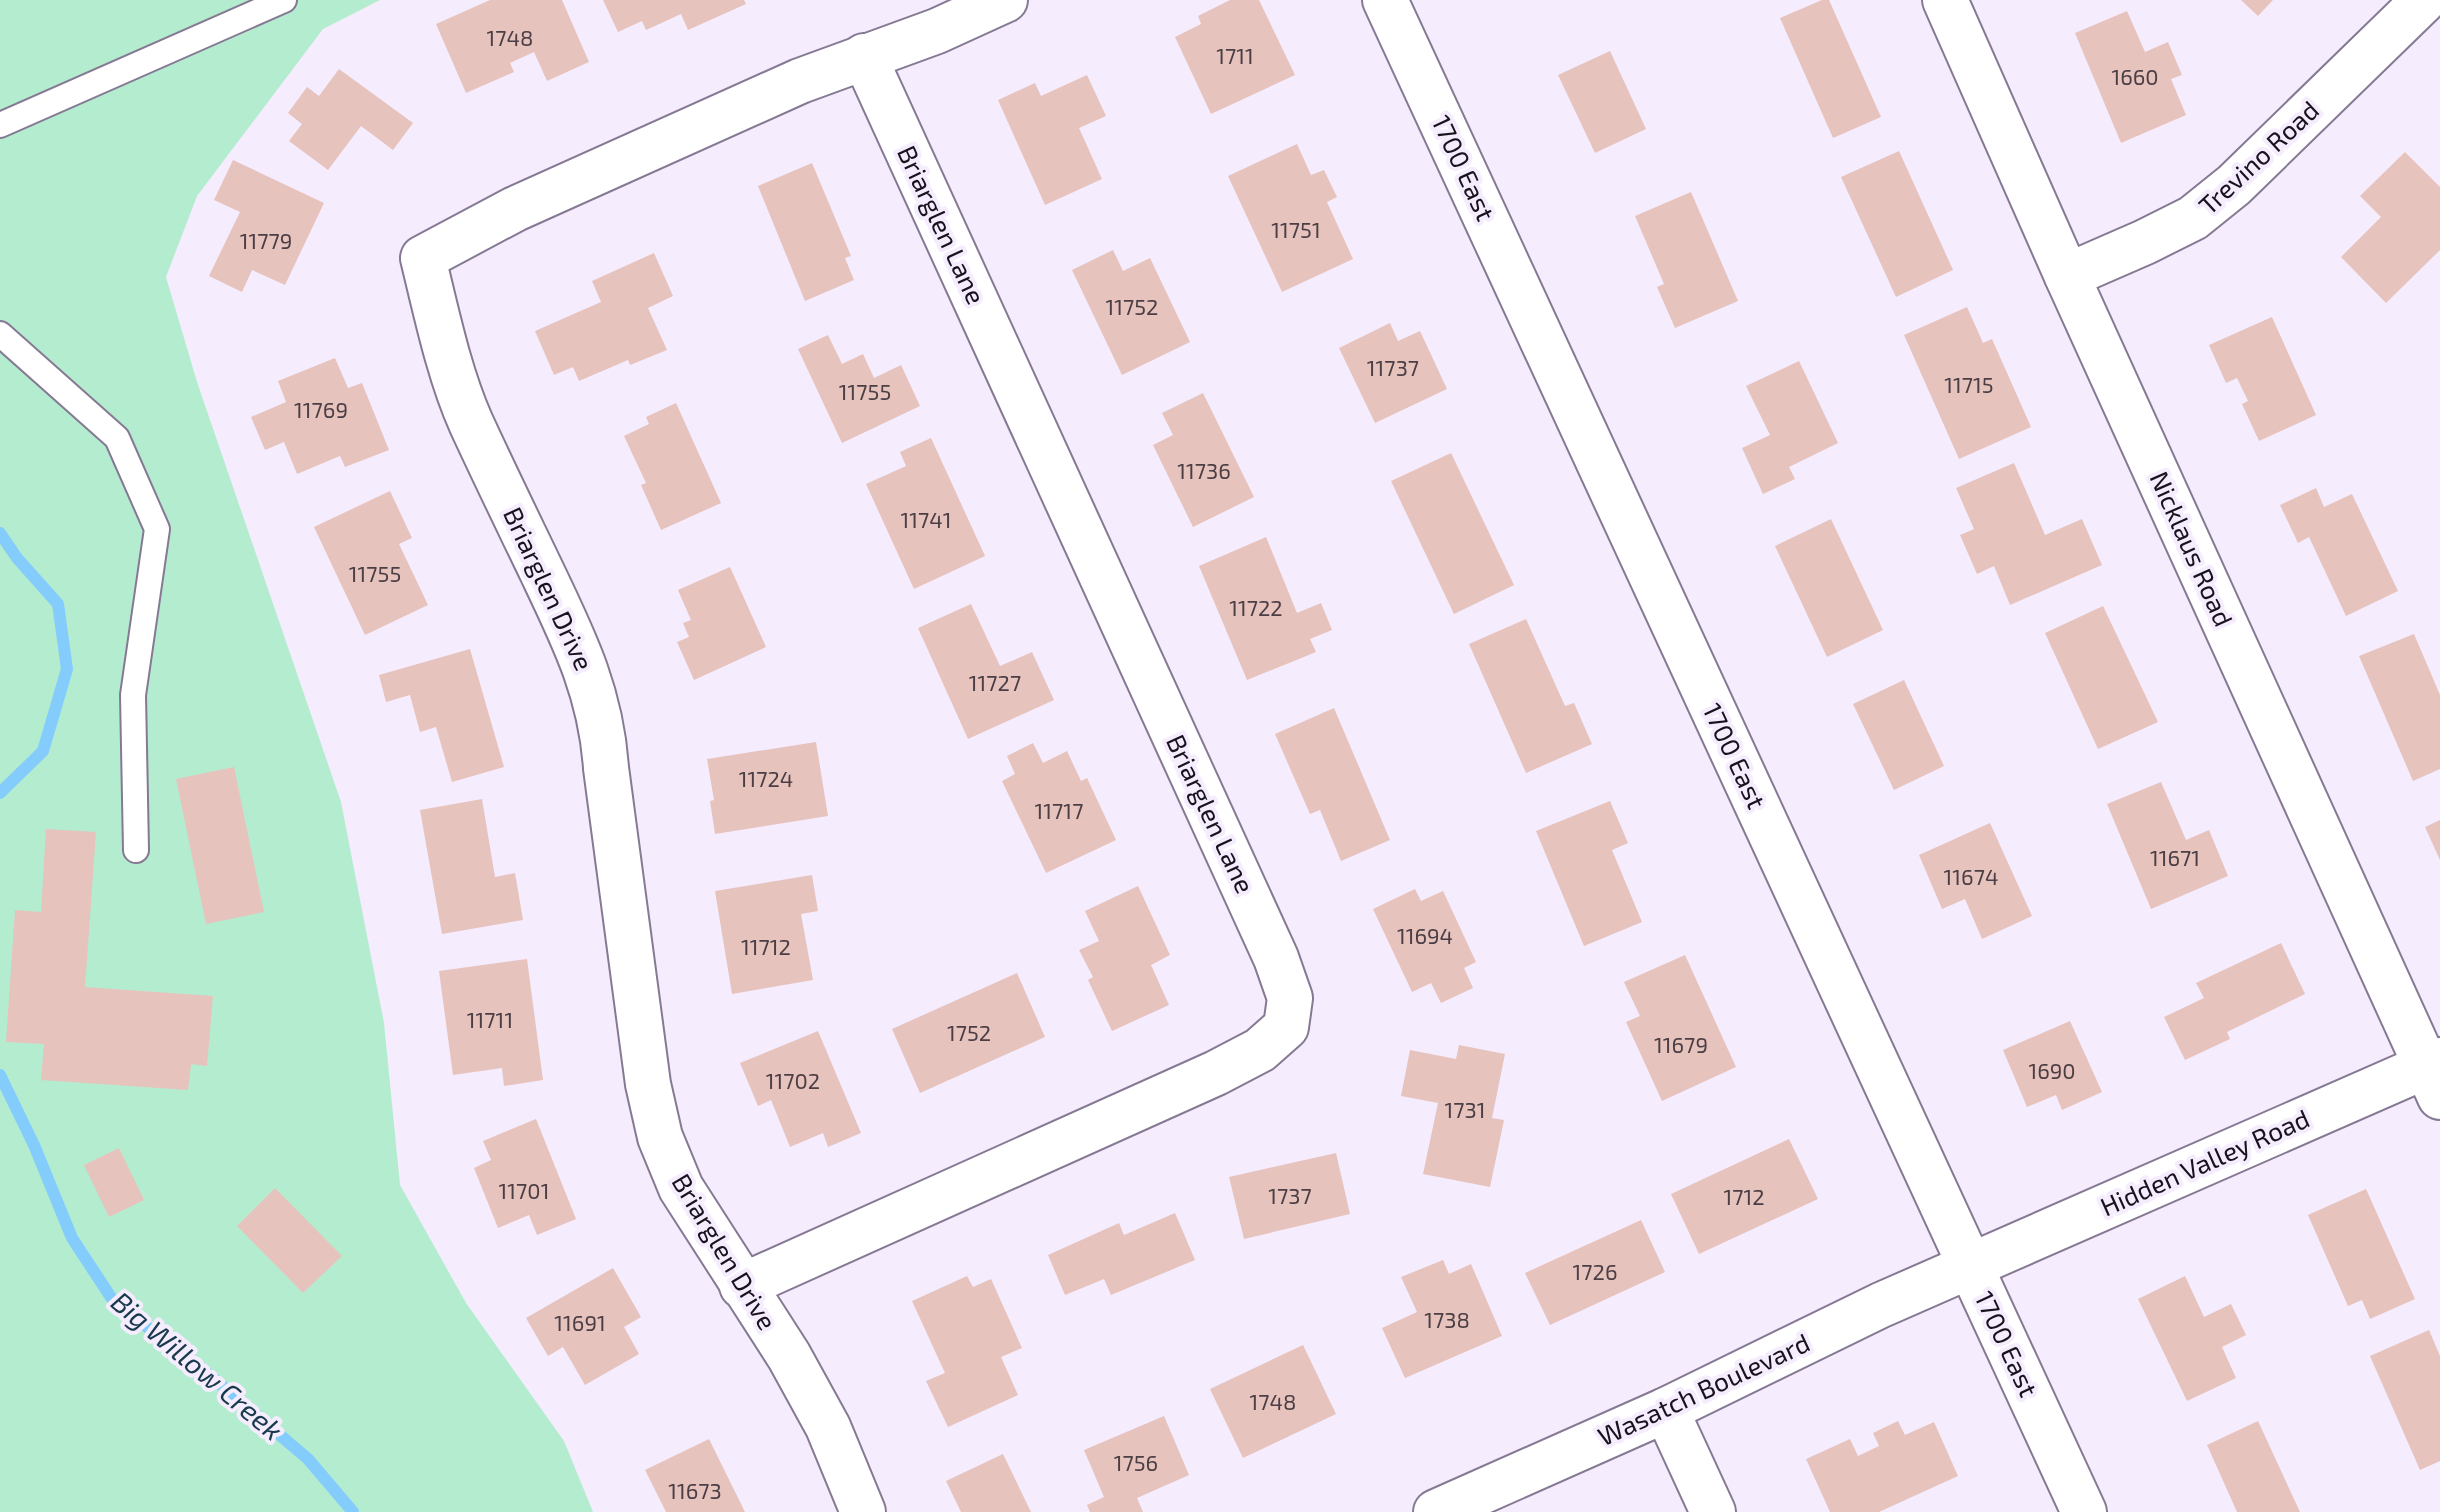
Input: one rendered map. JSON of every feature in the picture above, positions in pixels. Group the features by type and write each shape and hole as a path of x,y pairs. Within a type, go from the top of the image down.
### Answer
{"street":[{"name":"Briarglen Drive","path":"863,1512 828,1427 789,1356 681,1188 660,1137 648,1084 606,768 604,731 592,684 571,632 469,418 423,258 515,209 800,81 937,31 1005,0"},
{"name":"1700 East","path":"1385,0 2084,1512"},
{"name":"Nicklaus Road","path":"1945,0 2067,276 2435,1074"},
{"name":"Trevino Road","path":"2067,276 2193,218 2234,185 2424,0"},
{"name":"Briarglen Lane","path":"742,1286 1260,1050 1286,1027 1290,998 1270,943 864,56"},
{"name":"Hidden Valley Road","path":"1970,1266 2435,1074"},
{"name":"Wasatch Boulevard","path":"1436,1512 1666,1410 1881,1305 1970,1266"},
{"path":"1666,1410 1713,1512"}],"lane":[{"path":"0,125 284,0"},
{"path":"0,334 117,438 157,529 133,695 136,850"}],"green space":[{"path":"0,0 380,0 323,29 197,196 166,277 197,382 341,802 384,1023 400,1185 466,1303 564,1441 593,1512 0,1512"}],"building":[{"path":"490,0 562,0 589,62 547,81 534,52 510,63 514,72 466,93 436,24"},
{"path":"603,0 744,0 746,4 688,30 681,14 646,30 642,21 618,32"},
{"path":"1230,0 1259,0 1295,75 1211,114 1175,37 1201,24 1198,16"},
{"path":"1822,0 1829,0 1881,117 1833,138 1780,18"},
{"path":"2241,0 2273,0 2258,16"},
{"path":"2127,11 2145,52 2168,42 2182,75 2171,79 2186,115 2121,143 2075,33"},
{"path":"1610,51 1646,129 1595,153 1558,75"},
{"path":"339,69 413,123 393,150 361,126 328,170 289,141 302,124 288,113 307,87 319,96"},
{"path":"1087,75 1106,116 1079,128 1102,179 1045,205 998,100 1035,83 1041,96"},
{"path":"1297,144 1311,175 1324,170 1337,197 1327,202 1353,259 1282,292 1228,176"},
{"path":"1899,151 1953,270 1896,297 1841,177"},
{"path":"2405,152 2440,187 2440,250 2386,303 2341,257 2381,217 2360,196"},
{"path":"233,160 324,203 285,285 252,270 242,292 209,276 240,212 214,200"},
{"path":"812,163 851,256 845,258 854,280 805,301 758,186"},
{"path":"1691,192 1738,301 1675,328 1657,287 1664,284 1635,216"},
{"path":"1113,250 1123,271 1150,258 1190,342 1122,375 1072,270"},
{"path":"654,253 673,296 648,308 667,350 630,365 628,360 579,381 573,367 554,375 535,331 601,302 592,281"},
{"path":"1967,307 1983,343 1992,339 2031,427 1959,459 1904,335"},
{"path":"2272,317 2316,415 2259,441 2242,404 2248,401 2237,378 2226,383 2209,345"},
{"path":"1390,323 1398,341 1420,331 1447,389 1375,423 1339,348"},
{"path":"828,335 842,364 863,354 874,378 901,365 920,406 842,443 798,349"},
{"path":"335,358 348,388 362,383 389,450 345,467 340,456 297,474 284,442 265,450 251,417 286,402 278,381"},
{"path":"1799,361 1838,443 1789,467 1795,479 1763,494 1742,448 1770,435 1746,386"},
{"path":"1203,393 1254,497 1193,527 1153,445 1173,435 1162,413"},
{"path":"676,403 721,503 661,530 641,485 646,483 624,436 649,424 646,417"},
{"path":"931,438 985,556 914,589 866,484 906,466 900,452"},
{"path":"1451,453 1514,585 1454,614 1391,481"},
{"path":"2014,463 2045,535 2082,519 2102,565 2010,605 1994,566 1977,574 1960,535 1974,529 1956,488"},
{"path":"2316,488 2324,507 2352,494 2398,591 2346,616 2309,537 2298,543 2280,505"},
{"path":"390,491 412,538 399,544 428,605 365,635 314,527"},
{"path":"1831,519 1883,630 1827,657 1775,546"},
{"path":"1266,537 1297,613 1321,603 1332,630 1310,639 1316,652 1247,680 1199,566"},
{"path":"730,567 766,647 694,680 677,642 689,637 683,623 691,620 678,590"},
{"path":"971,604 1000,666 1032,652 1054,700 968,739 918,628"},
{"path":"2103,606 2158,722 2098,749 2045,633"},
{"path":"1526,619 1565,706 1574,703 1592,744 1526,773 1469,644"},
{"path":"2414,634 2440,695 2440,769 2413,781 2359,656"},
{"path":"470,649 504,767 452,782 436,727 420,732 410,695 386,702 379,675"},
{"path":"1904,680 1944,766 1894,790 1853,704"},
{"path":"1334,708 1390,840 1341,861 1320,810 1310,814 1275,734"},
{"path":"816,742 828,816 715,834 710,801 714,800 707,759"},
{"path":"1033,743 1043,763 1067,751 1081,781 1087,778 1116,840 1046,873 1002,781 1015,774 1007,756"},
{"path":"234,767 264,912 206,924 176,779"},
{"path":"2161,782 2186,840 2209,830 2228,876 2151,909 2107,804"},
{"path":"482,799 495,877 515,873 523,920 442,934 420,810"},
{"path":"1610,801 1628,843 1612,850 1642,922 1584,946 1536,831"},
{"path":"2440,820 2440,860 2425,827"},
{"path":"1990,823 2032,916 1982,939 1965,899 1942,909 1919,855"},
{"path":"46,829 96,832 85,987 213,996 207,1066 191,1064 188,1090 41,1080 44,1044 6,1042 15,910 41,912"},
{"path":"812,875 818,911 801,914 813,980 732,994 715,891"},
{"path":"1138,886 1170,955 1151,965 1169,1005 1112,1031 1088,980 1093,977 1079,950 1099,941 1085,911"},
{"path":"1415,889 1421,901 1443,891 1476,962 1464,968 1473,988 1441,1003 1431,983 1412,992 1373,909"},
{"path":"2281,943 2305,994 2227,1032 2230,1039 2185,1060 2164,1017 2204,998 2196,983"},
{"path":"1685,955 1736,1067 1662,1101 1626,1022 1640,1016 1624,982"},
{"path":"527,959 543,1080 504,1086 502,1068 453,1075 439,971"},
{"path":"1017,973 1045,1037 920,1093 892,1029"},
{"path":"2070,1021 2102,1092 2062,1110 2056,1095 2027,1107 2003,1050"},
{"path":"818,1031 861,1133 828,1147 823,1133 790,1147 771,1100 758,1106 740,1063"},
{"path":"1459,1045 1505,1054 1492,1118 1504,1120 1490,1187 1423,1174 1438,1103 1401,1096 1410,1050 1456,1059"},
{"path":"536,1119 576,1219 537,1235 529,1215 498,1228 474,1168 491,1160 483,1141"},
{"path":"1789,1139 1818,1199 1699,1254 1671,1194"},
{"path":"119,1148 144,1200 109,1217 84,1165"},
{"path":"1336,1153 1350,1214 1244,1239 1229,1177"},
{"path":"275,1188 342,1256 303,1293 237,1226"},
{"path":"2366,1189 2415,1299 2370,1319 2362,1300 2348,1306 2308,1215"},
{"path":"1175,1213 1195,1260 1111,1295 1104,1279 1065,1295 1048,1255 1119,1223 1124,1235"},
{"path":"1641,1220 1665,1272 1550,1325 1525,1273"},
{"path":"1443,1260 1449,1274 1471,1264 1502,1336 1405,1378 1382,1328 1417,1312 1401,1277"},
{"path":"613,1268 641,1317 624,1327 639,1354 585,1385 563,1347 548,1356 526,1318"},
{"path":"967,1276 973,1287 991,1279 1022,1348 1001,1357 1018,1395 948,1427 926,1381 945,1373 912,1301"},
{"path":"2185,1276 2204,1317 2231,1304 2246,1335 2222,1347 2236,1378 2187,1401 2138,1299"},
{"path":"2429,1330 2440,1356 2440,1461 2420,1470 2370,1356"},
{"path":"1303,1345 1336,1414 1243,1458 1210,1389"},
{"path":"1164,1416 1189,1475 1137,1498 1143,1512 1090,1512 1087,1505 1104,1497 1084,1450"},
{"path":"1898,1421 1905,1435 1934,1422 1958,1476 1879,1512 1830,1512 1806,1459 1850,1439 1858,1456 1879,1446 1873,1433"},
{"path":"2258,1421 2300,1512 2237,1512 2207,1445"},
{"path":"709,1439 745,1512 666,1512 645,1470"},
{"path":"1003,1454 1031,1512 961,1512 946,1481"}],"waterway":[{"name":"Big Willow Creek","path":"0,533 17,558 58,604 67,669 43,751 0,793"},
{"name":"Big Willow Creek","path":"0,1075 34,1145 72,1238 114,1302 200,1367 308,1459 353,1512"}]}
